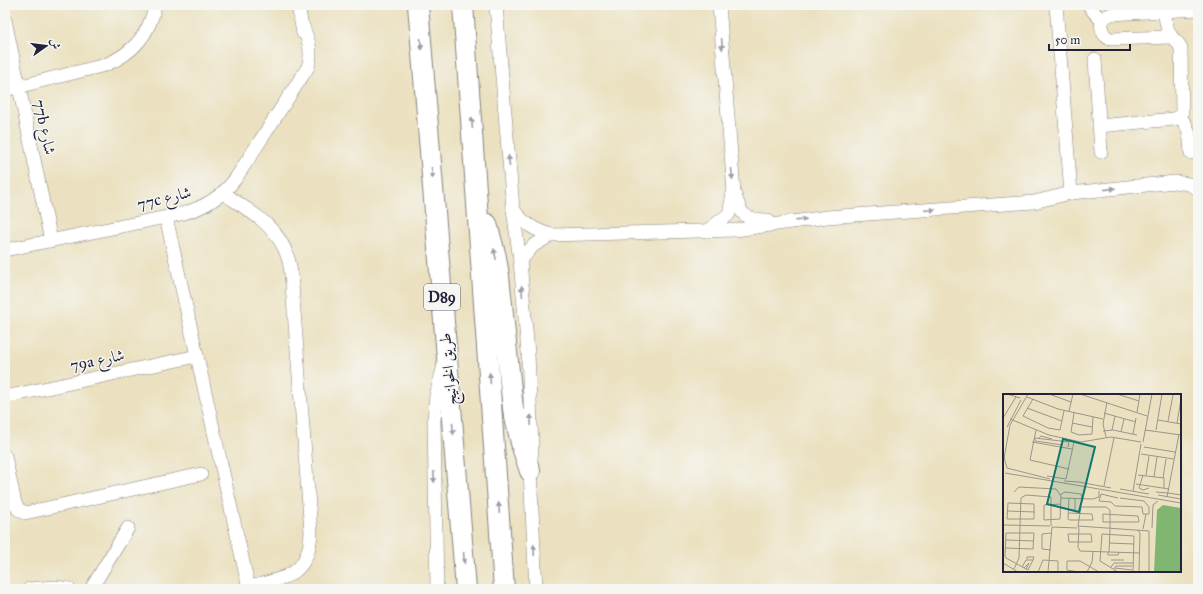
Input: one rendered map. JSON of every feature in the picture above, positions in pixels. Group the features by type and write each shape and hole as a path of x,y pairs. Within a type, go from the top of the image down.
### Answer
{"highway":[{"name":"طريق الخوانيج","path":"418,5 466,589"},
{"name":"D89","path":"463,5 504,589"},
{"path":"477,200 490,231 496,257 512,409 530,472"}],"street":[{"path":"5,90 105,66 117,61 137,45 150,24 156,5"},
{"name":"77c شارع","path":"5,250 166,217 198,208 214,200 223,193 236,178 297,84 302,68 304,54 302,24 298,5"},
{"path":"496,5 513,209 520,261 528,353 532,448 530,472 536,589"},
{"path":"719,5 734,192 741,212 747,217 758,220 776,221 780,223"},
{"path":"1056,5 1071,193"},
{"path":"1089,5 1102,21"},
{"path":"1164,8 1168,32 1171,37 1179,43 1182,49 1182,110 1180,117"},
{"path":"1171,37 1110,39 1103,34 1101,25 1102,21 1111,14 1164,8 1198,9"},
{"name":"77b شارع","path":"5,20 51,241"},
{"path":"1095,59 1101,152"},
{"path":"1099,126 1174,119 1180,117"},
{"path":"1180,117 1189,130 1191,153"},
{"path":"513,209 529,226 539,232 551,235 707,231 751,228 827,217 1028,203 1047,200 1071,193 1175,182 1189,184 1198,189"},
{"path":"707,231 729,214 734,192"},
{"path":"166,217 249,588 279,580 290,580 301,576 310,568 313,563 315,550 311,532 291,278 288,257 281,242 270,228 254,214 223,193"},
{"path":"520,261 533,246 551,235"},
{"name":"79a شارع","path":"5,397 197,356"},
{"path":"436,589 434,415 439,382 447,356"},
{"path":"5,456 15,503 18,510 25,513 201,474"},
{"path":"91,589 128,528"},
{"path":"31,589 55,587 69,589"}]}
